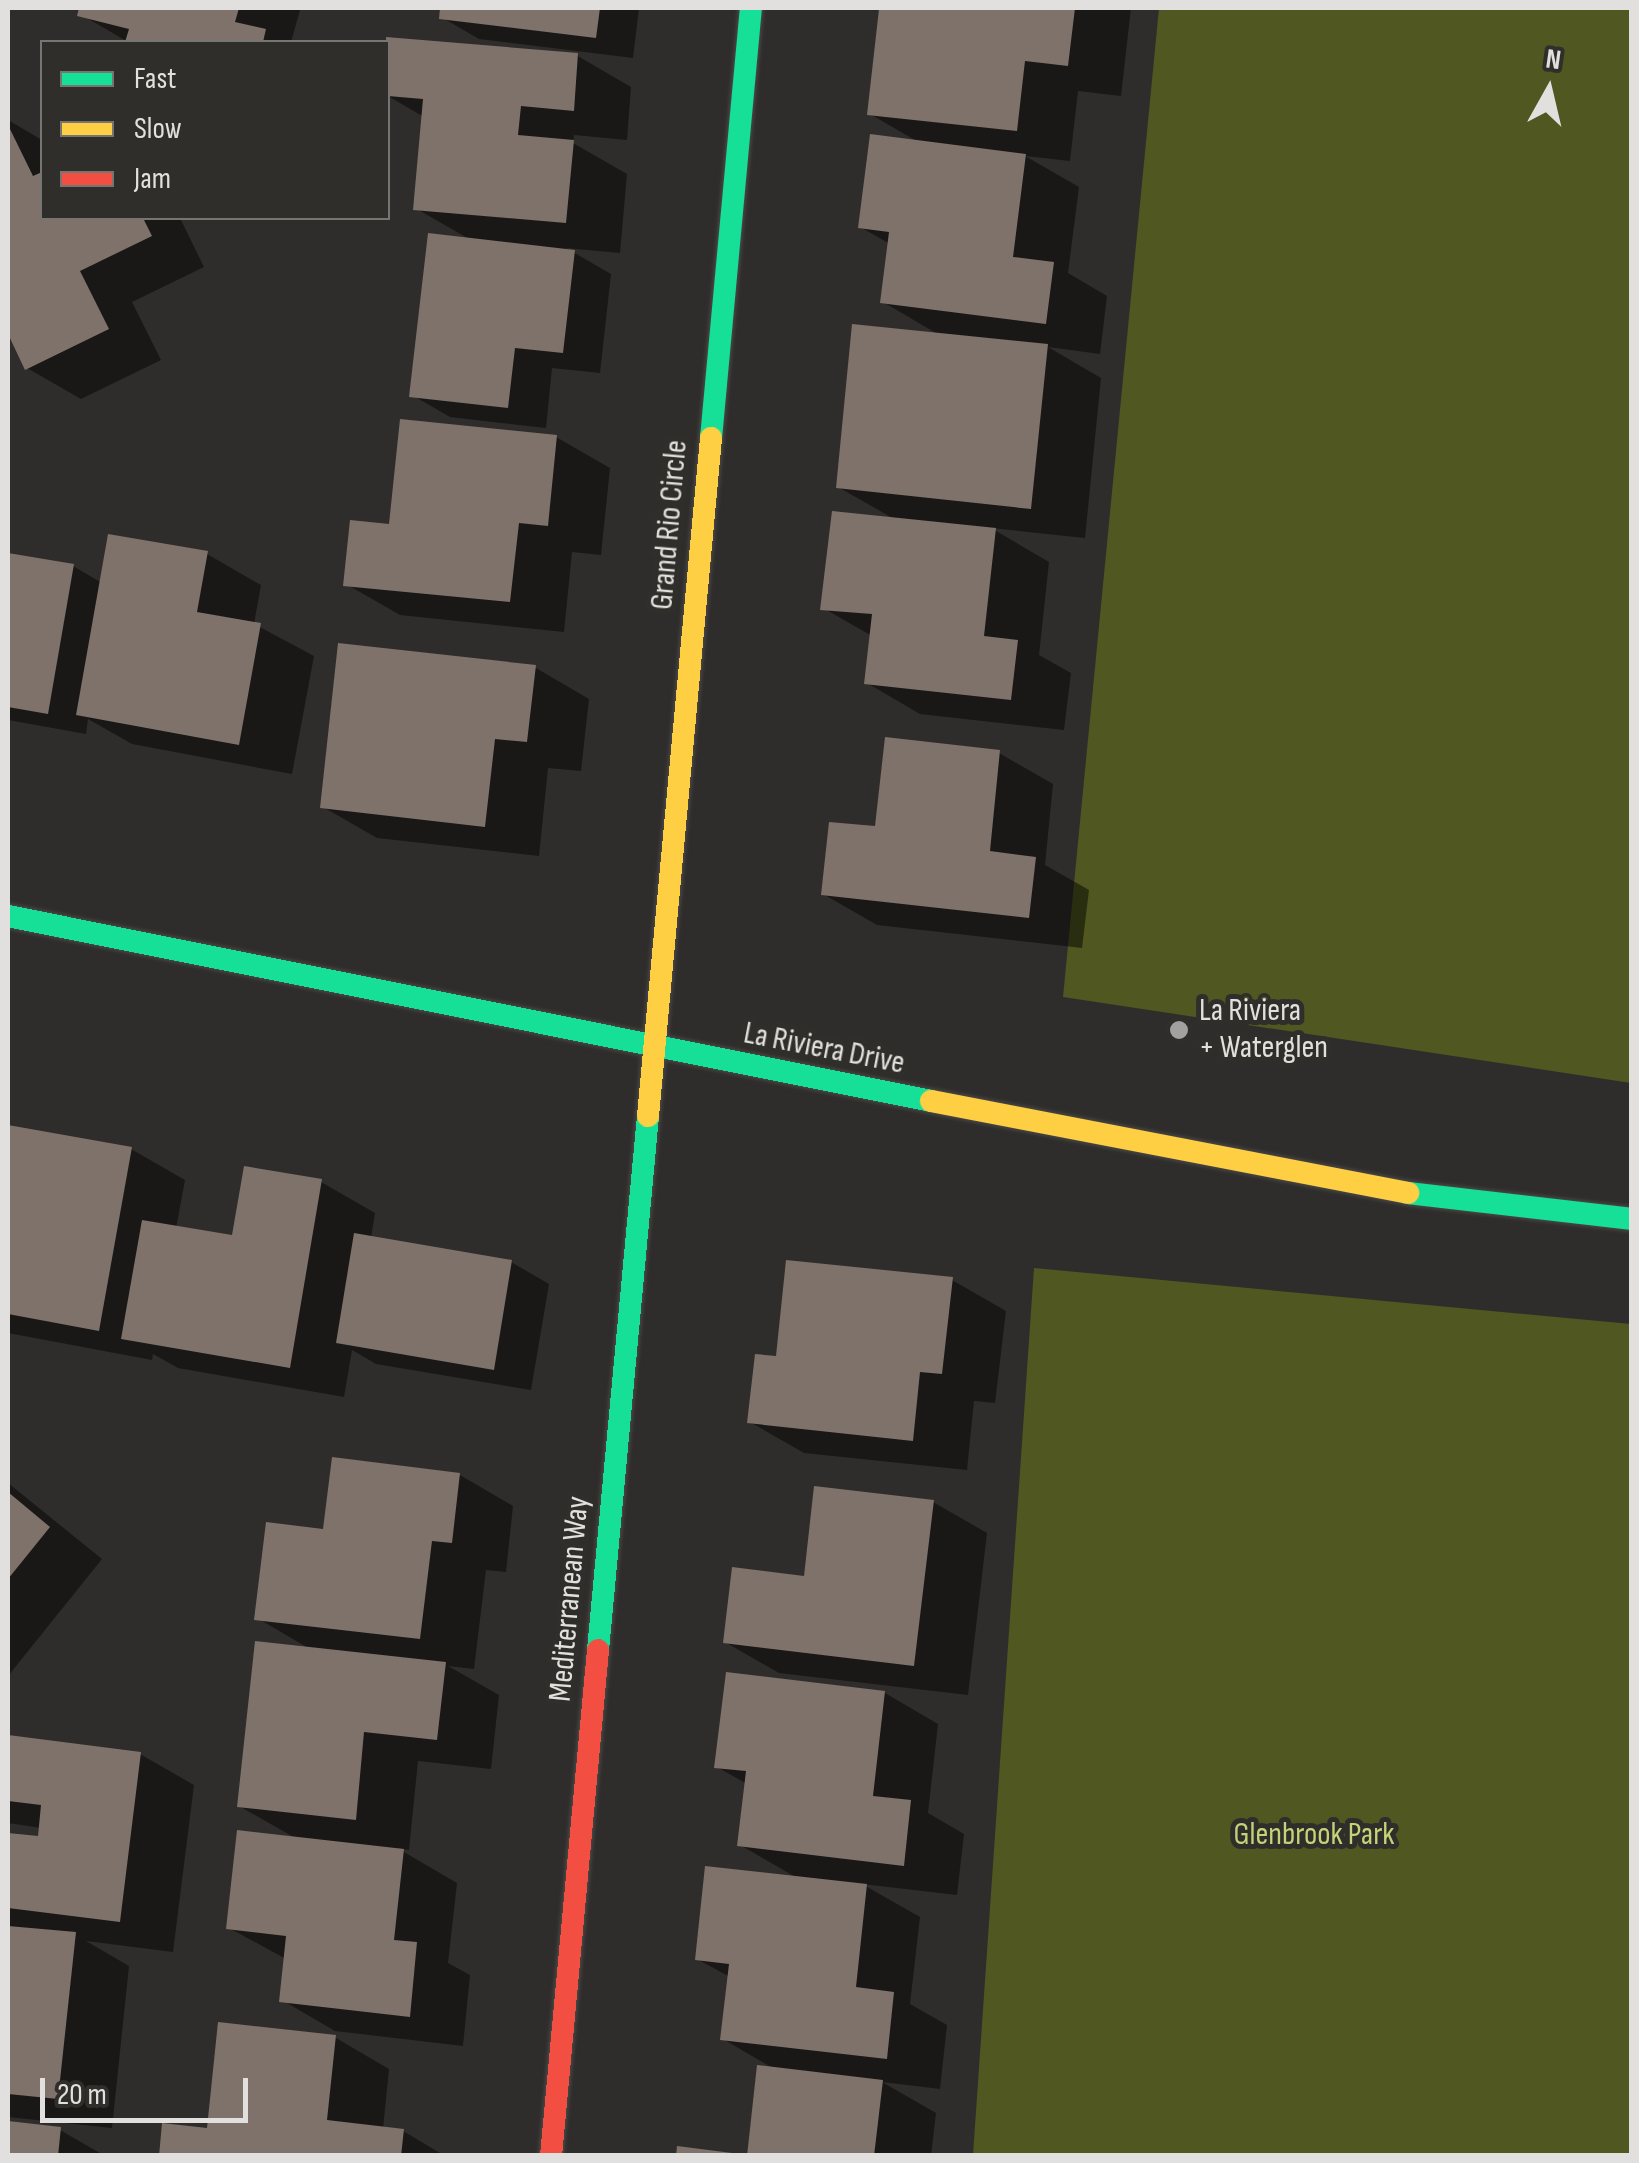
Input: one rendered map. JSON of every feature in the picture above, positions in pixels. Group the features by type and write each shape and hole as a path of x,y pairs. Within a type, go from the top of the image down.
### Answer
{"street":[{"name":"Grand Rio Circle","path":"654,1049 750,8"},
{"name":"La Riviera Drive","path":"8,916 654,1049 1362,1187 1632,1219"},
{"name":"Mediterranean Way","path":"551,2156 654,1049"}],"green space":[{"path":"1159,8 1631,8 1631,1083 1063,997"},
{"name":"Glenbrook Park","path":"1034,1268 1631,1324 1631,2155 973,2155"}],"building":[{"path":"79,8 239,8 235,22 266,29 263,40 126,40 129,29 77,16"},
{"path":"440,8 600,8 596,38 439,19"},
{"path":"1075,8 1068,66 1025,61 1017,131 867,115 879,9"},
{"path":"386,37 578,53 574,111 521,106 518,135 574,140 566,223 413,210 423,99 390,96 390,40"},
{"path":"8,125 33,176 40,173 40,220 144,220 152,236 80,271 109,329 25,370 8,334"},
{"path":"870,134 1026,154 1013,257 1054,262 1046,324 880,303 889,232 858,228"},
{"path":"428,233 575,250 563,353 515,348 508,408 409,397"},
{"path":"852,324 1048,344 1031,509 836,488"},
{"path":"400,419 557,435 548,526 519,523 510,602 343,586 350,520 389,524"},
{"path":"832,511 996,528 984,636 1018,640 1011,700 864,684 872,614 820,610"},
{"path":"108,534 208,551 197,612 261,623 239,745 76,715"},
{"path":"8,553 74,564 48,714 8,707"},
{"path":"338,643 536,665 527,742 495,739 485,827 320,808"},
{"path":"885,737 1000,750 990,851 1036,857 1029,918 821,895 829,822 875,826"},
{"path":"8,1125 132,1147 99,1331 8,1314"},
{"path":"244,1166 322,1179 290,1368 121,1339 142,1220 232,1235"},
{"path":"354,1233 512,1260 494,1370 336,1343"},
{"path":"786,1260 953,1277 942,1374 920,1372 913,1441 747,1423 755,1354 776,1356"},
{"path":"332,1457 460,1473 452,1543 432,1541 420,1639 254,1620 266,1522 323,1529"},
{"path":"814,1486 934,1500 914,1666 723,1643 732,1567 804,1576"},
{"path":"8,1492 50,1527 8,1579"},
{"path":"255,1641 446,1662 437,1740 364,1732 356,1820 237,1807"},
{"path":"726,1672 885,1691 873,1796 911,1800 904,1866 737,1846 746,1771 714,1768"},
{"path":"8,1735 141,1752 120,1922 8,1908 8,1833 38,1836 41,1805 8,1801"},
{"path":"237,1830 404,1849 394,1940 417,1942 410,2017 279,2002 286,1936 226,1929"},
{"path":"705,1866 867,1884 856,1987 894,1992 887,2059 720,2040 729,1964 695,1960"},
{"path":"8,1926 76,1932 58,2099 8,2094"},
{"path":"218,2022 336,2035 327,2120 404,2129 401,2156 159,2156 162,2123 207,2128"},
{"path":"757,2065 883,2080 874,2156 747,2156"},
{"path":"8,2121 61,2127 58,2156 8,2156"},
{"path":"677,2146 732,2153 732,2156 676,2156"}],"traffic: fast":[{"path":"711,438 751,8"},
{"path":"8,916 931,1101"},
{"path":"598,1650 648,1116"},
{"path":"1408,1193 1632,1219"}],"traffic: slow":[{"path":"648,1116 711,438"},
{"path":"931,1101 1408,1193"}],"traffic: jam":[{"path":"551,2156 598,1650"}],"place":[{"name":"La Riviera + Waterglen","path":"1179,1030"}]}
